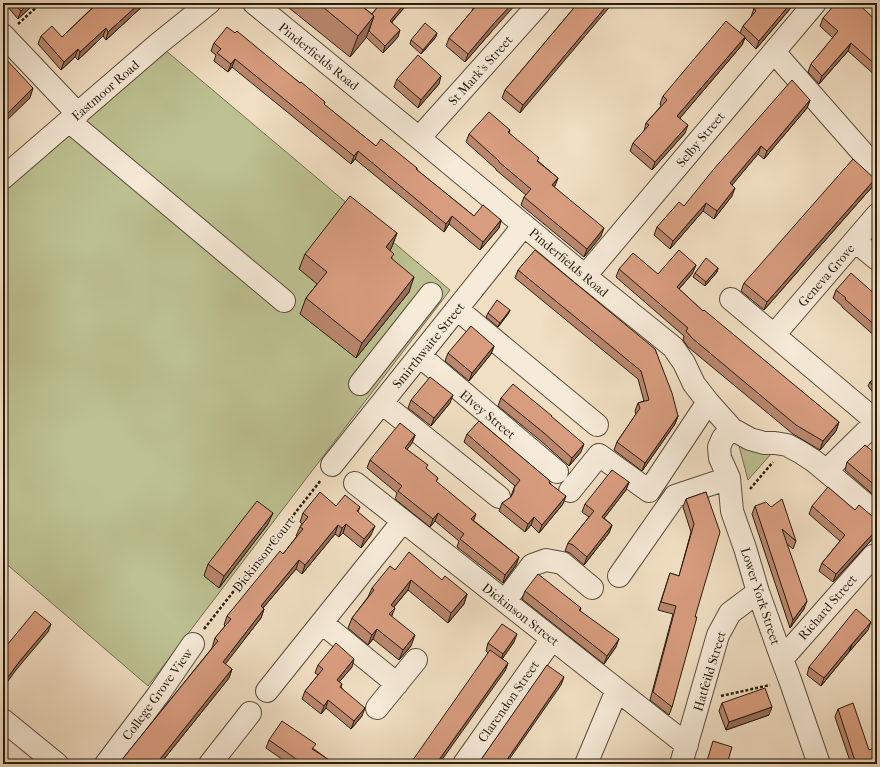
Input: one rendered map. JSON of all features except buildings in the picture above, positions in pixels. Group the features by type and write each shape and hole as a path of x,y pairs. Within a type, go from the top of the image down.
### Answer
{"street":[{"name":"Eastmoor Road","path":"3,178 158,44 209,3"},
{"name":"Pinderfields Road","path":"254,3 584,276 673,347 684,363 694,384 708,402 727,434 764,443 787,445 826,470 877,514"},
{"name":"St Mark's Street","path":"419,138 540,3"},
{"name":"Selby Street","path":"584,276 815,3"},
{"path":"4,36 74,117 284,302"},
{"path":"774,52 877,169"},
{"name":"Geneva Grove","path":"774,335 877,214"},
{"name":"Smirthwaite Street","path":"332,465 524,225"},
{"path":"855,241 877,259"},
{"path":"360,384 431,294"},
{"path":"731,299 774,335 875,425 826,470"},
{"path":"457,310 597,425"},
{"name":"Elvey Street","path":"420,356 557,472"},
{"path":"570,491 599,455 649,491 708,402"},
{"path":"382,403 499,497"},
{"path":"687,434 727,434"},
{"name":"Lower York Street","path":"727,434 719,447 720,458 729,478 732,511 758,592 819,764"},
{"path":"619,576 675,496 729,478"},
{"name":"Dickinson Street","path":"355,483 617,690 684,755"},
{"path":"267,691 403,521"},
{"name":"Richard Street","path":"782,659 873,556"},
{"path":"505,602 532,565 546,560 562,563 592,588"},
{"name":"Hatfeild Street","path":"684,755 718,635 730,613 758,592"},
{"path":"322,623 397,684"},
{"name":"Clarendon Street","path":"464,764 552,639"},
{"name":"College Grove View","path":"106,764 158,695 193,644"},
{"path":"377,708 416,660"},
{"path":"586,764 617,690"},
{"path":"210,764 250,713"},
{"path":"3,720 57,764"}],"path":[{"path":"4,36 41,3"},
{"path":"732,511 787,445"},
{"name":"Dickinson Court","path":"193,644 332,465"},
{"path":"700,701 790,680"}],"green space":[{"path":"158,44 450,290 148,686 3,561 3,178"},
{"path":"739,446 771,454 748,480"}]}
